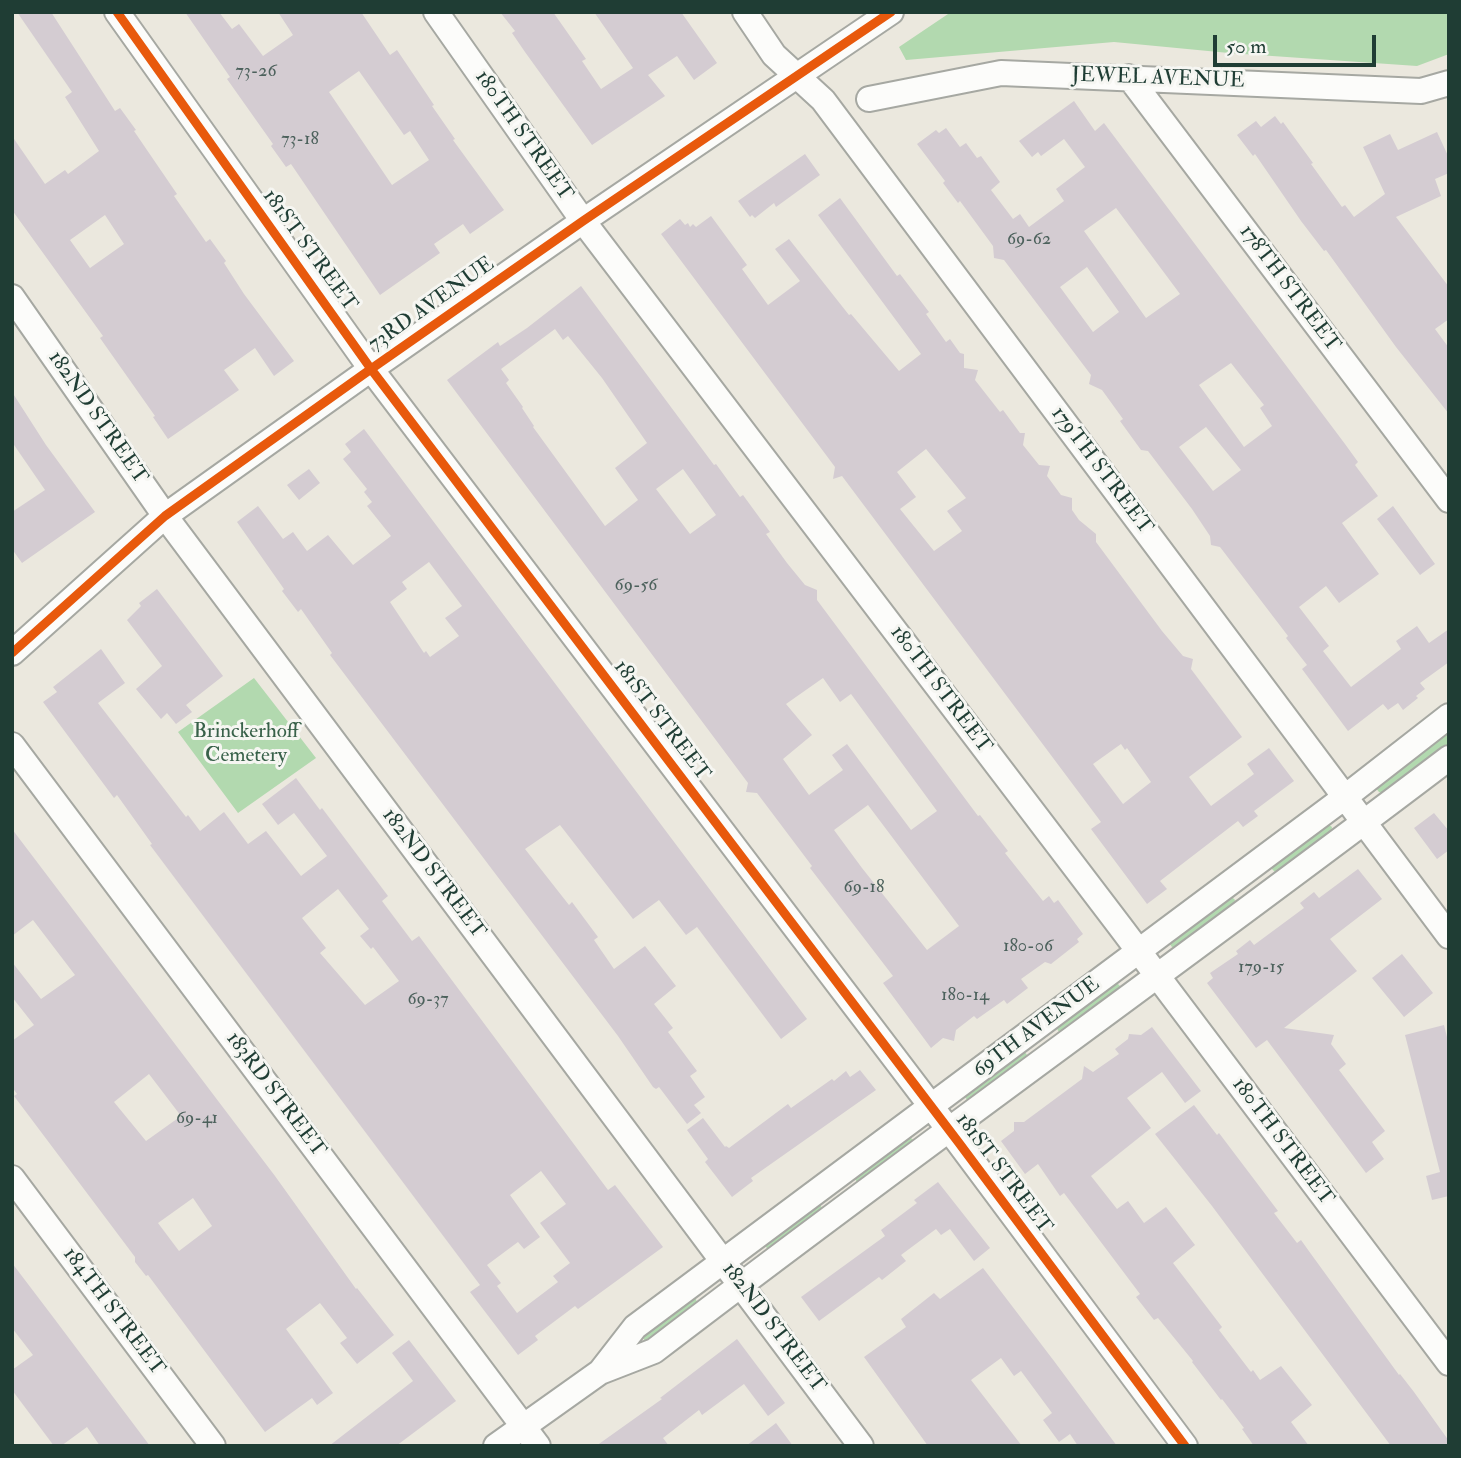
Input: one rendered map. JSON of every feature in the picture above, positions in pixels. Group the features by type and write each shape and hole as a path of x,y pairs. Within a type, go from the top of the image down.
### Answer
{"street":[{"name":"181ST STREET","path":"117,12 371,369 1185,1446"},
{"name":"180TH STREET","path":"436,12 583,221 1449,1363"},
{"name":"179TH STREET","path":"745,12 774,55 823,100 1449,936"},
{"name":"73RD AVENUE","path":"12,653 165,516 583,221 891,12"},
{"name":"JEWEL AVENUE","path":"869,99 1001,73 1421,91 1449,83"},
{"name":"178TH STREET","path":"1129,77 1449,500"},
{"name":"182ND STREET","path":"12,297 165,516 861,1446"},
{"name":"69TH AVENUE","path":"600,1372 635,1327 932,1108 1449,716"},
{"name":"183RD STREET","path":"12,745 538,1446"},
{"name":"69TH AVENUE","path":"496,1446 600,1372 654,1352 948,1129 1053,1054 1449,758"},
{"path":"1240,876 1258,901"},
{"path":"1034,1030 1053,1054"},
{"name":"184TH STREET","path":"12,1178 214,1446"},
{"path":"829,1184 845,1207"}],"green space":[{"path":"951,12 1449,12 1449,54 1417,66 1114,42 906,60 899,47"},
{"name":"Brinckerhoff Cemetery","path":"254,678 316,758 238,813 178,732"},
{"path":"1449,727 1449,747 1385,794 1379,792 1375,787"},
{"path":"1328,824 1332,827 1331,834 1282,871 1275,872 1270,867"},
{"path":"1231,896 1235,900 1234,906 1178,948 1172,947 1169,943"},
{"path":"1116,982 1120,986 1119,993 1065,1032 1059,1032 1056,1027"},
{"path":"1024,1051 1027,1055 1026,1061 968,1101 965,1090"},
{"path":"909,1136 913,1140 912,1146 858,1183 854,1178"},
{"path":"814,1205 820,1205 823,1209 769,1250 765,1246 766,1241"},
{"path":"695,1297 699,1307 646,1343 641,1334"}],"building":[{"path":"17,12 51,12 115,111 120,108 136,130 134,131 177,194 174,196 206,242 210,239 244,294 294,361 274,376 255,348 224,370 239,390 168,439 100,338 103,336 12,210 12,136 45,184 65,170 68,174 99,151 65,97 72,92","holes":["105,215 124,244 90,268 70,240"]},
{"path":"185,12 219,12 232,29 239,24 263,56 293,35 278,12 361,12 390,55 397,50 434,105 432,106 455,139 453,140 504,210 470,234 463,224 434,244 440,253 380,295 291,164 286,167 271,146 273,144 227,79 230,77","holes":["359,71 404,135 410,131 429,160 392,185 329,92"]},
{"path":"500,12 553,12 586,59 582,61 601,89 633,68 594,12 681,12 717,63 694,80 677,56 648,75 665,96 592,145 525,52 512,33 515,31"},
{"path":"1074,101 1095,131 1104,123 1358,462 1355,465 1378,496 1342,523 1379,574 1339,603 1326,586 1299,607 1329,646 1323,651 1351,687 1401,649 1396,641 1417,626 1429,643 1449,629 1449,662 1420,683 1425,689 1403,710 1398,703 1388,710 1383,704 1348,731 1302,669 1307,665 1286,638 1288,636 1220,547 1211,545 1210,536 1192,509 1148,451 1141,450 1102,390 1089,384 1091,375 1004,260 994,258 993,246 960,201 958,203 943,183 945,181 917,144 936,130 939,133 946,128 960,147 966,143 977,158 981,156 1000,182 991,190 1013,219 1020,214 1029,227 1064,201 1056,189 1085,167 1064,139 1041,156 1038,152 1032,157 1019,141","holes":["1116,208 1180,294 1146,318 1084,231","1087,267 1119,312 1093,332 1060,287","1231,363 1264,405 1260,408 1272,426 1244,447 1199,385","1206,427 1241,470 1213,491 1179,447"]},
{"path":"1275,116 1281,124 1283,122 1342,207 1345,205 1354,217 1385,194 1363,147 1390,134 1398,150 1437,132 1449,158 1449,173 1435,179 1441,196 1396,217 1449,287 1449,319 1435,329 1449,348 1449,414 1396,347 1326,250 1324,251 1301,221 1255,154 1253,156 1237,135 1256,121 1261,127"},
{"path":"805,154 820,175 776,207 774,203 755,218 752,215 750,217 738,201"},
{"path":"840,198 897,276 900,274 929,312 926,314 946,342 950,339 960,353 964,354 964,368 978,370 975,380 1000,412 1003,410 1020,433 1025,433 1023,445 1039,465 1050,466 1047,476 1061,495 1072,498 1072,510 1079,520 1096,534 1096,542 1162,631 1183,656 1193,659 1191,669 1242,737 1189,777 1211,806 1254,774 1247,764 1269,748 1294,781 1254,811 1258,816 1243,827 1238,821 1160,881 1167,889 1147,904 1091,829 1101,822 842,476 833,479 835,467 661,234 680,219 685,225 688,223 690,227 693,224 696,227 711,216 747,265 742,269 768,305 800,281 775,249 789,239 849,315 851,314 899,371 921,354 818,215","holes":["926,449 966,498 947,511 962,531 934,551 900,509 916,497 897,472","1121,744 1125,750 1127,748 1151,782 1123,804 1093,764"]},
{"path":"581,286 714,465 716,464 740,497 743,495 770,532 766,534 787,563 805,585 817,590 817,600 978,816 980,815 1008,851 1005,853 1043,901 1049,896 1054,903 1058,900 1083,934 1077,939 1079,942 1051,964 1045,962 1021,979 1028,988 1007,1004 1004,1000 977,1019 974,1016 956,1030 954,1041 943,1038 931,1048 883,983 893,976 810,868 812,866 757,793 746,792 748,783 447,380 498,342 500,346","holes":["555,329 563,340 568,336 602,378 647,443 615,468 638,500 605,526 533,427 506,383 509,380 501,369","683,469 716,515 690,534 656,489","823,678 840,702 851,694 937,811 911,830 847,744 832,755 843,770 809,795 783,759 812,735 786,704","868,805 959,926 927,950 834,830"]},
{"path":"12,392 46,445 95,512 22,563 12,549 12,512 45,490 12,442"},
{"path":"364,429 807,1019 781,1039 697,927 686,935 659,900 633,919 560,825 525,849 569,905 572,902 598,937 594,940 614,969 645,946 676,986 654,1004 673,1028 668,1032 697,1071 690,1076 705,1097 694,1105 701,1113 687,1124 659,1087 653,1087 618,1036 330,655 332,653 301,609 298,612 282,591 284,589 237,522 258,506 283,539 293,532 307,551 328,535 353,565 391,536 367,506 372,502 364,492 367,489 343,459 351,452 345,444","holes":["429,562 462,606 445,618 459,636 430,657 426,651 424,653 390,602 407,589 402,582"]},
{"path":"309,469 320,483 299,500 287,485"},
{"path":"1393,506 1435,564 1420,575 1377,519"},
{"path":"157,589 223,676 186,705 192,712 176,724 167,713 161,719 136,689 162,666 127,620 141,606 139,603"},
{"path":"101,649 125,683 98,703 186,817 188,815 200,831 224,812 248,844 266,831 301,876 327,856 294,813 278,825 262,804 296,778 388,896 382,901 412,941 419,936 608,1190 615,1185 663,1247 578,1309 575,1306 535,1336 538,1340 518,1355 470,1292 480,1285 150,845 152,844 117,795 114,798 43,702 57,692 53,687","holes":["338,889 369,929 360,936 371,949 373,947 399,981 365,1005 320,953 326,948 302,918","541,1171 566,1204 540,1223 570,1263 553,1276 558,1282 517,1313 497,1286 501,1283 487,1265 518,1242 524,1249 540,1237 510,1195"]},
{"path":"1434,813 1449,831 1449,850 1437,859 1414,828"},
{"path":"12,829 275,1176 356,1289 394,1335 357,1364 340,1343 347,1338 320,1303 286,1329 333,1393 317,1405 312,1398 265,1432 148,1275 146,1276 135,1262 135,1257 14,1096 17,1094 12,1087 12,1041 34,1025 12,997 12,962 41,999 75,975 33,920 12,936","holes":["149,1074 181,1116 146,1141 114,1102","193,1198 212,1226 179,1251 158,1223"]},
{"path":"1358,869 1382,899 1330,939 1357,971 1284,1028 1334,1035 1331,1044 1346,1064 1339,1070 1385,1131 1372,1142 1384,1159 1366,1173 1267,1040 1256,1048 1207,983 1213,978 1210,973 1238,954 1236,951 1250,940 1254,945 1304,908 1300,903 1314,892 1319,898"},
{"path":"1402,954 1433,993 1404,1017 1372,978"},
{"path":"1444,1025 1449,1045 1449,1196 1432,1200 1426,1176 1440,1172 1405,1035"},
{"path":"1152,1027 1201,1091 1185,1103 1162,1072 1127,1098 1151,1128 1091,1176 1117,1209 1128,1201 1144,1223 1166,1207 1195,1245 1173,1263 1222,1327 1219,1330 1260,1380 1281,1366 1312,1405 1291,1422 1309,1446 1254,1446 1242,1429 1244,1428 1193,1361 1158,1318 1154,1320 1136,1297 1140,1294 1064,1193 1060,1196 1038,1164 1025,1174 1001,1141 1014,1131 1014,1122 1024,1122 1082,1079 1084,1066 1093,1072 1119,1054 1115,1049 1128,1039 1129,1034 1141,1035"},
{"path":"860,1070 876,1090 751,1178 753,1181 732,1197 705,1162 708,1159 687,1130 703,1118 725,1147 729,1148 788,1104 791,1108 846,1071 850,1077"},
{"path":"1194,1105 1217,1135 1219,1133 1278,1211 1274,1213 1297,1243 1301,1240 1414,1392 1449,1441 1449,1446 1391,1446 1155,1134"},
{"path":"938,1182 990,1248 974,1261 950,1229 941,1235 936,1229 901,1255 906,1261 882,1280 879,1277 819,1321 801,1297 885,1236 881,1230 917,1203 914,1200"},
{"path":"12,1263 150,1446 100,1446 87,1427 61,1446 54,1446 12,1390 12,1370 33,1355 12,1328"},
{"path":"983,1268 1117,1446 1078,1446 1070,1434 1059,1442 1043,1420 1052,1413 1021,1371 1014,1376 1001,1358 971,1380 1022,1446 928,1446 864,1357 906,1327 901,1319 934,1293 940,1299"},
{"path":"737,1339 785,1403 768,1416 744,1384 702,1415 699,1410 663,1438 669,1446 596,1446 662,1399 660,1398"},
{"path":"409,1340 456,1401 396,1446 329,1446 413,1381 392,1353"},
{"path":"776,1423 793,1446 746,1446"}],"cycle path":[{"path":"117,12 371,369 959,1143 1185,1446"},
{"path":"12,653 165,516 583,221 891,12"}]}
